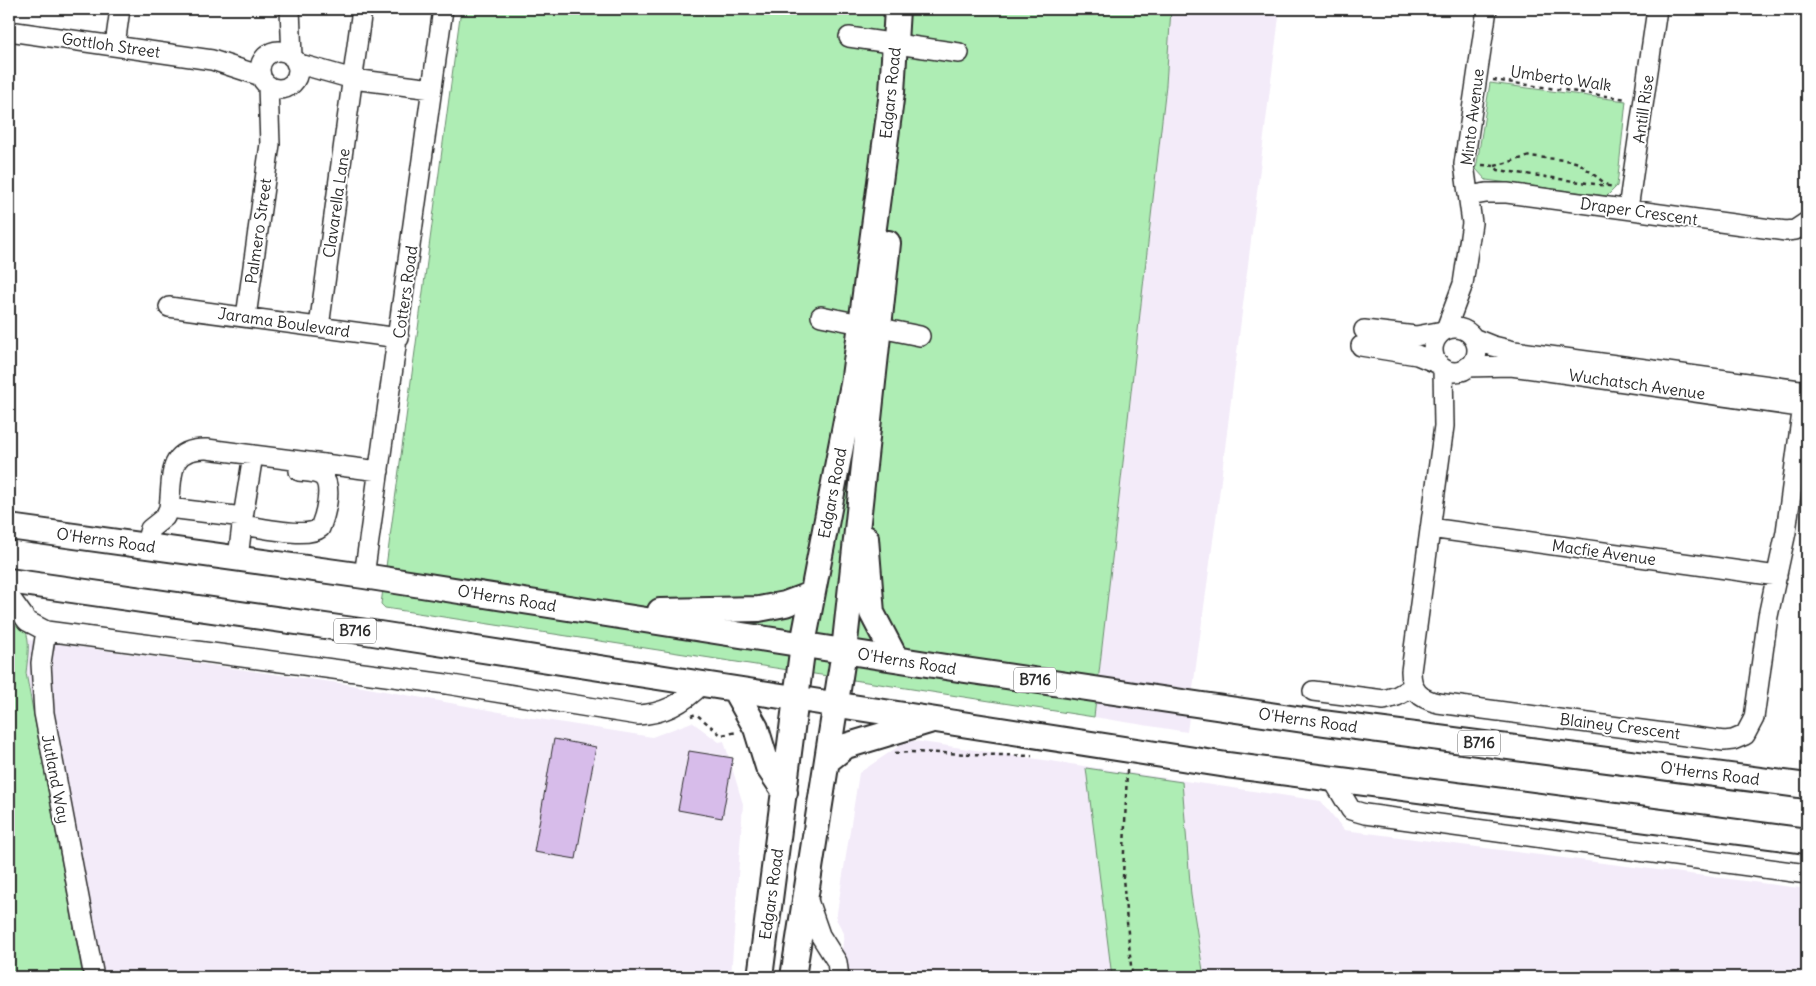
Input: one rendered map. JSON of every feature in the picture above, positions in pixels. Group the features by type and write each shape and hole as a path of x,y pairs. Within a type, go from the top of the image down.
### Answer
{"main road":[{"name":"Edgars Road","path":"897,9 902,44"},
{"name":"Edgars Road","path":"793,977 844,651 861,489 870,327 902,44 913,9"},
{"name":"Edgars Road","path":"760,977 803,644 853,384 870,327"},
{"path":"861,489 872,613 896,659"},
{"name":"O'Herns Road","path":"9,527 364,576 896,659 1324,723 1807,786"},
{"name":"B716","path":"9,581 360,631 1334,780 1807,841"},
{"path":"596,612 759,609 785,604 812,594"},
{"path":"734,689 756,728 768,767 785,792"},
{"path":"827,761 846,746 933,719"}],"street":[{"path":"115,45 120,9"},
{"name":"Palmero Street","path":"246,317 270,144 286,9"},
{"path":"279,70 290,9"},
{"name":"Clavarella Lane","path":"319,327 362,9"},
{"name":"Cotters Road","path":"364,576 399,338 443,9"},
{"name":"Minto Avenue","path":"1473,337 1465,311 1463,284 1472,223 1464,164 1487,9"},
{"name":"Antill Rise","path":"1628,209 1656,9"},
{"name":"Gottloh Street","path":"9,30 279,70 432,90"},
{"path":"849,37 958,53"},
{"name":"Draper Crescent","path":"1469,196 1486,192 1507,193 1786,231 1795,230 1807,222"},
{"name":"Minto Avenue","path":"1444,330 1463,284"},
{"name":"Jarama Boulevard","path":"168,307 399,338"},
{"path":"821,316 920,336"},
{"path":"1460,328 1473,337 1477,351 1472,363 1465,368 1453,371 1417,355 1363,338 1416,336 1444,330 1460,328"},
{"path":"1313,691 1384,700 1397,696 1413,687 1412,660 1444,426 1441,366 1433,350 1434,343 1444,330"},
{"name":"Wuchatsch Avenue","path":"1473,337 1493,346 1514,351 1805,394"},
{"name":"Wuchatsch Avenue","path":"1465,368 1511,366 1805,394"},
{"path":"1444,426 1465,368"},
{"name":"Blainey Crescent","path":"1413,687 1422,698 1438,703 1733,740 1745,735 1754,718 1768,616 1786,532 1805,394"},
{"path":"145,546 150,529 165,517 169,508 175,464 181,453 192,449 207,449 316,474 323,477 328,494 323,521 316,531 299,533 169,508"},
{"path":"252,459 379,471"},
{"path":"238,558 252,459"},
{"name":"Macfie Avenue","path":"1430,528 1777,576"},
{"path":"9,596 26,621 46,630 446,684 638,715 662,711 689,697 702,684"},
{"name":"Jutland Way","path":"46,630 42,663 44,713 94,977"},
{"path":"1334,780 1351,810 1365,814 1807,874"},
{"path":"806,895 820,935 837,962 839,977"}],"path":[{"name":"Umberto Walk","path":"1492,80 1628,99"},
{"path":"1464,164 1495,166 1530,156 1571,161 1579,163 1608,186"},
{"path":"1495,166 1498,170 1632,189"},
{"path":"1805,394 1807,352"},
{"path":"1128,763 1123,878 1132,977"}],"shaded area":[{"path":"1171,9 1280,9 1218,504 1187,732 1094,717 1166,85"},
{"path":"29,640 346,684 533,718 652,737 692,722 719,742 724,741 743,804 731,977 83,977 26,673"},
{"path":"908,740 1321,801 1344,830 1807,889 1807,977 839,977 844,933 836,919 859,773"}],"green space":[{"path":"461,9 1171,9 1166,85 1094,717 385,608 381,604"},
{"path":"1490,83 1626,101 1617,186 1607,196 1486,180 1476,169"},
{"path":"9,610 22,624 28,638 26,673 83,977 9,977"},
{"path":"1086,768 1182,782 1191,895 1204,977 1112,977"}],"building":[{"path":"554,739 596,747 576,859 534,852"},
{"path":"689,751 733,758 722,818 678,810"}]}
